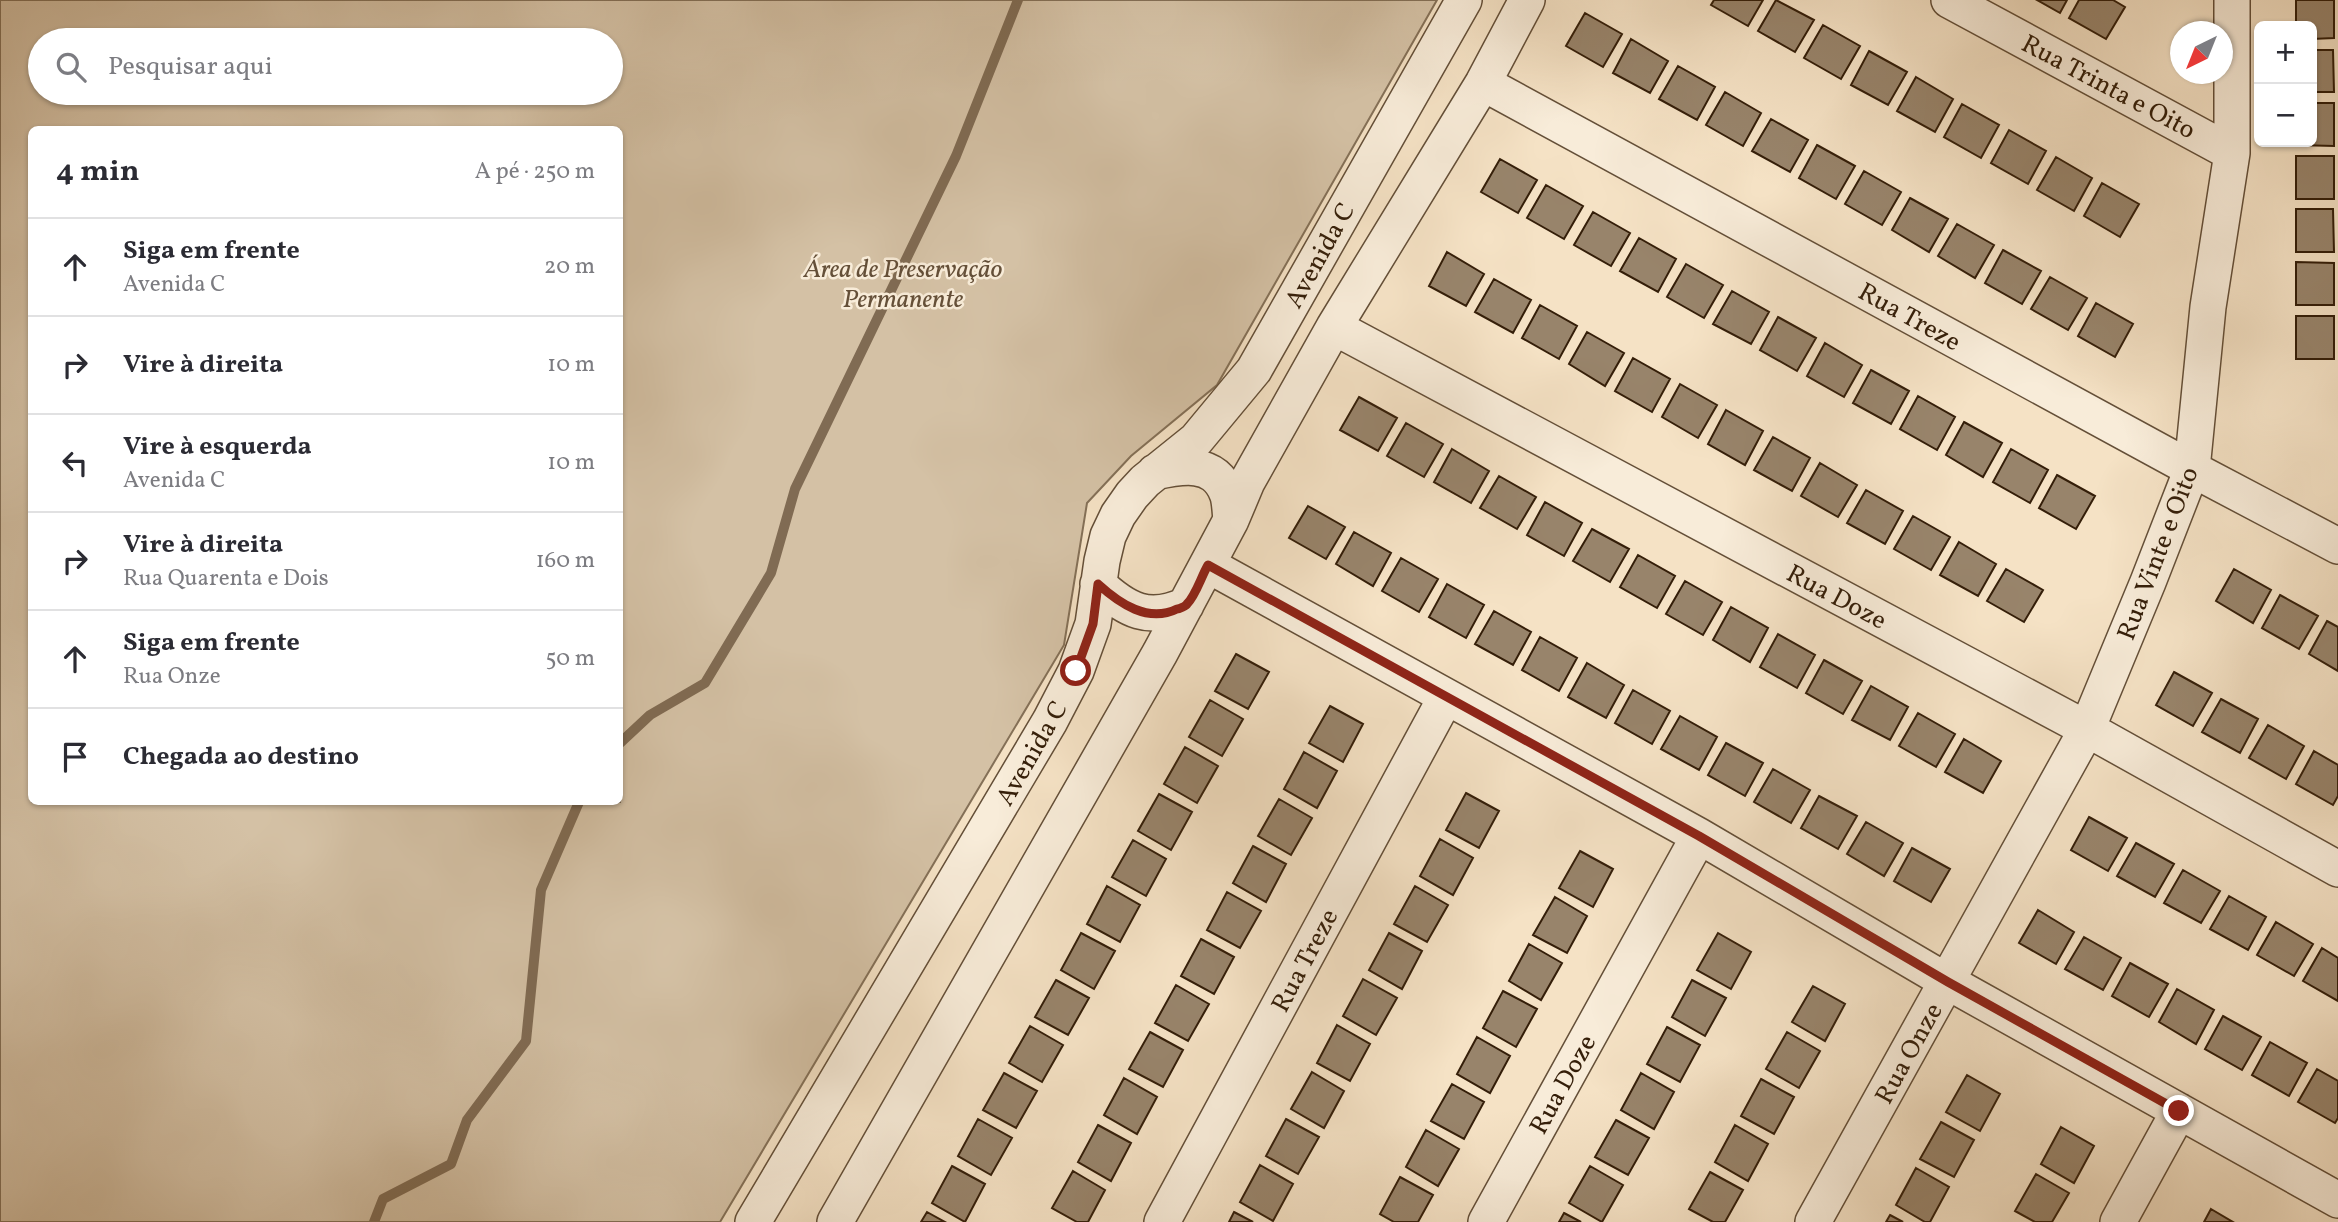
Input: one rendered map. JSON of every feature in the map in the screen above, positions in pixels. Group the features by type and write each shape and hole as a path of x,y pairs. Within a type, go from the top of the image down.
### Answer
{"street":[{"name":"Avenida C","path":"753,1222 1051,721 1076,671 1093,624 1108,536 1118,515 1132,495 1155,472 1196,440 1254,370 1464,0"},
{"name":"Avenida C","path":"835,1222 1186,605 1231,520 1247,482 1334,327 1483,83 1527,0"},
{"name":"Rua Trinta e Oito","path":"1949,0 2232,153"},
{"name":"Rua Vinte e Oito","path":"1948,982 2087,729 2192,469 2208,307 2232,153 2232,0"},
{"name":"Rua Treze","path":"1483,83 2338,546"},
{"name":"Rua Doze","path":"1334,327 2087,729 2338,869"},
{"path":"1155,472 1186,465 1203,468 1218,479 1228,493 1231,520"},
{"path":"1208,565 1699,836 1948,982"},
{"path":"1098,584 1114,599 1150,614 1167,614 1186,605"},
{"name":"Rua Treze","path":"1162,1222 1446,697"},
{"name":"Rua Doze","path":"1486,1222 1699,836"},
{"name":"Rua Onze","path":"1813,1222 1948,982 2338,1200"},
{"path":"2118,1222 2179,1111"}],"green space":[{"name":"Área de Preservação Permanente","path":"0,0 1437,0 1217,385 1131,456 1087,503 1064,645 720,1222 0,1222"}],"building":[{"path":"1714,0 1763,0 1748,26 1711,5"},
{"path":"1776,0 1814,20 1795,52 1758,31"},
{"path":"2037,0 2067,0 2060,13"},
{"path":"2079,0 2113,0 2125,7 2106,39 2069,18"},
{"path":"2296,0 2334,0 2334,38 2317,39 2317,21 2296,21"},
{"path":"1585,13 1622,34 1603,67 1566,46"},
{"path":"1823,25 1860,46 1841,79 1804,58"},
{"path":"1631,39 1668,61 1650,93 1613,73"},
{"path":"2317,50 2333,50 2334,92 2317,92"},
{"path":"1869,51 1907,72 1888,105 1851,85"},
{"path":"1678,66 1715,87 1697,120 1659,99"},
{"path":"1916,77 1953,99 1935,132 1897,111"},
{"path":"1725,92 1761,113 1743,146 1706,125"},
{"path":"2317,103 2334,103 2334,146 2317,146"},
{"path":"1962,104 1999,125 1981,158 1944,137"},
{"path":"1771,119 1808,140 1790,172 1752,151"},
{"path":"2009,130 2046,151 2028,184 1991,163"},
{"path":"1817,145 1855,166 1836,199 1799,178"},
{"path":"2296,156 2334,156 2334,199 2296,199"},
{"path":"2056,157 2092,178 2074,211 2037,190"},
{"path":"1500,159 1537,180 1518,213 1481,192"},
{"path":"1864,171 1901,192 1882,225 1845,204"},
{"path":"2102,183 2139,204 2120,237 2084,216"},
{"path":"1546,185 1583,206 1564,239 1527,218"},
{"path":"1910,198 1948,219 1929,252 1892,230"},
{"path":"2296,209 2333,209 2334,252 2296,252"},
{"path":"1593,212 1630,233 1611,266 1574,245"},
{"path":"1957,224 1994,245 1975,278 1938,256"},
{"path":"1639,238 1676,259 1658,292 1620,271"},
{"path":"2003,250 2041,271 2022,304 1985,283"},
{"path":"1447,252 1484,274 1466,306 1429,286"},
{"path":"2296,262 2334,263 2334,305 2296,305"},
{"path":"1686,264 1723,285 1704,318 1667,297"},
{"path":"2050,277 2087,298 2068,330 2031,309"},
{"path":"1494,279 1531,300 1513,333 1475,312"},
{"path":"1732,291 1769,312 1751,344 1713,324"},
{"path":"2096,303 2133,324 2115,357 2078,336"},
{"path":"1540,305 1577,326 1559,359 1522,338"},
{"path":"2296,316 2334,316 2334,359 2296,359"},
{"path":"1778,317 1816,338 1797,371 1760,350"},
{"path":"1587,332 1624,353 1605,386 1569,364"},
{"path":"1825,343 1862,365 1844,397 1807,376"},
{"path":"1633,358 1670,379 1652,412 1615,391"},
{"path":"1871,370 1909,391 1891,424 1853,403"},
{"path":"1680,384 1717,405 1698,438 1662,417"},
{"path":"1918,396 1955,417 1937,450 1900,429"},
{"path":"1359,397 1397,418 1378,451 1340,430"},
{"path":"1726,410 1763,431 1745,465 1708,444"},
{"path":"1964,422 2002,443 1983,477 1946,455"},
{"path":"1406,423 1443,444 1424,477 1387,456"},
{"path":"1773,437 1810,458 1792,491 1754,470"},
{"path":"1452,449 1489,471 1471,503 1434,482"},
{"path":"2011,449 2048,470 2030,503 1993,482"},
{"path":"1820,463 1857,485 1838,517 1801,496"},
{"path":"2057,475 2095,496 2076,529 2039,508"},
{"path":"1499,476 1536,497 1517,529 1480,508"},
{"path":"1866,490 1903,511 1885,544 1847,523"},
{"path":"1545,502 1582,523 1564,556 1527,535"},
{"path":"1308,506 1345,527 1326,559 1289,538"},
{"path":"1913,516 1950,537 1931,570 1894,549"},
{"path":"1592,529 1629,549 1610,582 1573,561"},
{"path":"1354,532 1391,553 1373,586 1336,564"},
{"path":"1959,542 1996,564 1978,596 1940,575"},
{"path":"1638,555 1675,576 1657,608 1620,587"},
{"path":"1401,558 1438,579 1419,612 1382,591"},
{"path":"2006,569 2043,590 2024,622 1987,601"},
{"path":"2234,569 2271,590 2253,623 2216,601"},
{"path":"1685,581 1722,602 1703,635 1666,614"},
{"path":"1447,584 1484,605 1466,638 1429,617"},
{"path":"2280,595 2318,616 2299,649 2262,628"},
{"path":"1731,607 1768,628 1750,662 1713,640"},
{"path":"1494,611 1531,632 1513,665 1475,644"},
{"path":"2327,621 2338,627 2338,671 2309,654"},
{"path":"1778,634 1815,655 1797,688 1760,667"},
{"path":"1540,637 1577,658 1559,691 1522,670"},
{"path":"1236,654 1269,672 1248,709 1215,691"},
{"path":"1824,660 1862,681 1843,714 1806,693"},
{"path":"1587,663 1624,685 1606,718 1568,697"},
{"path":"2174,672 2212,693 2193,726 2156,705"},
{"path":"1871,686 1908,707 1890,740 1852,720"},
{"path":"1633,690 1670,711 1652,744 1615,723"},
{"path":"2221,699 2258,719 2240,753 2202,732"},
{"path":"1210,700 1243,719 1222,756 1189,737"},
{"path":"1330,706 1363,724 1343,762 1309,743"},
{"path":"1918,713 1955,734 1936,767 1899,746"},
{"path":"1680,716 1717,737 1699,770 1661,749"},
{"path":"2268,725 2304,746 2286,779 2249,758"},
{"path":"1964,739 2001,761 1983,793 1945,772"},
{"path":"1726,743 1763,763 1745,796 1708,775"},
{"path":"1185,747 1218,766 1197,803 1164,784"},
{"path":"2314,751 2338,765 2338,796 2333,805 2296,784"},
{"path":"1304,752 1337,771 1317,808 1284,789"},
{"path":"1773,769 1810,790 1791,823 1754,802"},
{"path":"1466,793 1499,811 1479,848 1446,830"},
{"path":"1159,794 1192,812 1171,850 1138,831"},
{"path":"1819,796 1857,816 1838,849 1801,828"},
{"path":"1279,799 1312,818 1291,855 1258,836"},
{"path":"2089,817 2127,838 2108,871 2071,850"},
{"path":"1866,822 1903,843 1884,876 1847,854"},
{"path":"1440,839 1473,858 1453,895 1420,876"},
{"path":"1133,840 1166,859 1146,896 1112,877"},
{"path":"2136,843 2174,864 2155,897 2117,876"},
{"path":"1253,846 1286,864 1266,902 1233,883"},
{"path":"1912,848 1950,869 1931,902 1894,881"},
{"path":"1580,851 1613,869 1593,907 1559,888"},
{"path":"2183,870 2220,891 2201,923 2164,903"},
{"path":"1107,886 1140,905 1120,942 1087,924"},
{"path":"1415,886 1448,905 1427,942 1394,924"},
{"path":"1227,892 1261,911 1240,948 1207,930"},
{"path":"2229,896 2266,917 2248,950 2210,929"},
{"path":"1555,897 1587,916 1567,953 1533,935"},
{"path":"2038,910 2074,932 2056,964 2019,943"},
{"path":"2276,922 2313,944 2294,976 2257,955"},
{"path":"1081,933 1115,951 1094,989 1061,970"},
{"path":"1389,933 1422,951 1402,989 1369,970"},
{"path":"1718,933 1751,952 1731,989 1697,970"},
{"path":"2084,937 2121,958 2103,990 2065,969"},
{"path":"1201,939 1234,957 1214,994 1181,976"},
{"path":"1529,944 1562,963 1541,1000 1509,981"},
{"path":"2322,948 2338,958 2338,1001 2303,981"},
{"path":"2130,963 2168,984 2149,1017 2112,996"},
{"path":"1363,979 1397,998 1376,1035 1343,1016"},
{"path":"1056,980 1089,998 1068,1035 1035,1017"},
{"path":"1692,980 1726,998 1705,1036 1672,1017"},
{"path":"1176,985 1209,1004 1188,1041 1155,1023"},
{"path":"1813,986 1845,1004 1825,1041 1792,1022"},
{"path":"2177,989 2214,1010 2196,1044 2159,1022"},
{"path":"1503,991 1537,1009 1516,1047 1483,1028"},
{"path":"2223,1016 2261,1037 2242,1070 2205,1049"},
{"path":"1337,1025 1370,1044 1350,1081 1317,1063"},
{"path":"1030,1026 1063,1045 1042,1082 1009,1063"},
{"path":"1667,1027 1700,1045 1680,1082 1647,1064"},
{"path":"1150,1032 1183,1050 1163,1087 1129,1069"},
{"path":"1787,1032 1820,1051 1799,1088 1766,1069"},
{"path":"1477,1037 1510,1056 1490,1093 1457,1074"},
{"path":"2270,1042 2307,1063 2289,1096 2252,1075"},
{"path":"2317,1069 2338,1081 2338,1118 2335,1123 2298,1102"},
{"path":"1312,1072 1344,1091 1324,1128 1291,1109"},
{"path":"1004,1073 1037,1091 1016,1128 983,1110"},
{"path":"1641,1073 1674,1092 1654,1129 1621,1110"},
{"path":"1967,1075 2000,1094 1980,1131 1946,1112"},
{"path":"1124,1078 1157,1097 1137,1134 1104,1115"},
{"path":"1761,1079 1794,1097 1774,1134 1741,1116"},
{"path":"1452,1084 1484,1102 1464,1139 1431,1121"},
{"path":"978,1119 1012,1138 991,1175 958,1156"},
{"path":"1286,1119 1319,1137 1298,1174 1266,1156"},
{"path":"1616,1120 1649,1138 1628,1175 1595,1157"},
{"path":"1941,1122 1974,1140 1954,1177 1920,1159"},
{"path":"1098,1125 1131,1143 1111,1181 1078,1162"},
{"path":"1735,1125 1768,1144 1748,1181 1715,1162"},
{"path":"2061,1127 2094,1146 2074,1183 2041,1164"},
{"path":"1426,1130 1459,1149 1438,1186 1406,1167"},
{"path":"1260,1165 1293,1184 1273,1221 1240,1202"},
{"path":"952,1166 985,1184 965,1222 932,1203"},
{"path":"1590,1166 1623,1185 1602,1222 1569,1203"},
{"path":"1916,1168 1949,1187 1930,1222 1925,1222 1896,1205"},
{"path":"1073,1171 1105,1190 1088,1222 1077,1222 1052,1208"},
{"path":"1710,1172 1743,1190 1725,1222 1713,1222 1689,1209"},
{"path":"2036,1174 2069,1193 2052,1222 2035,1222 2015,1211"},
{"path":"1400,1177 1433,1195 1418,1222 1394,1222 1380,1214"},
{"path":"2211,1209 2233,1222 2204,1222"},
{"path":"927,1212 945,1222 921,1222"},
{"path":"1234,1212 1253,1222 1229,1222"},
{"path":"1564,1213 1581,1222 1559,1222"},
{"path":"1890,1215 1903,1222 1886,1222"}],"waterway":[{"path":"623,740 650,715 705,683 771,573 795,489 956,156 1018,0"},
{"path":"374,1222 383,1199 451,1164 467,1120 526,1041 541,890 578,805"}],"route":[{"path":"1076,671 1093,624 1098,584 1114,599 1131,608 1150,614 1167,614 1186,605 1208,565 1699,836 1948,982 2179,1111"}]}
